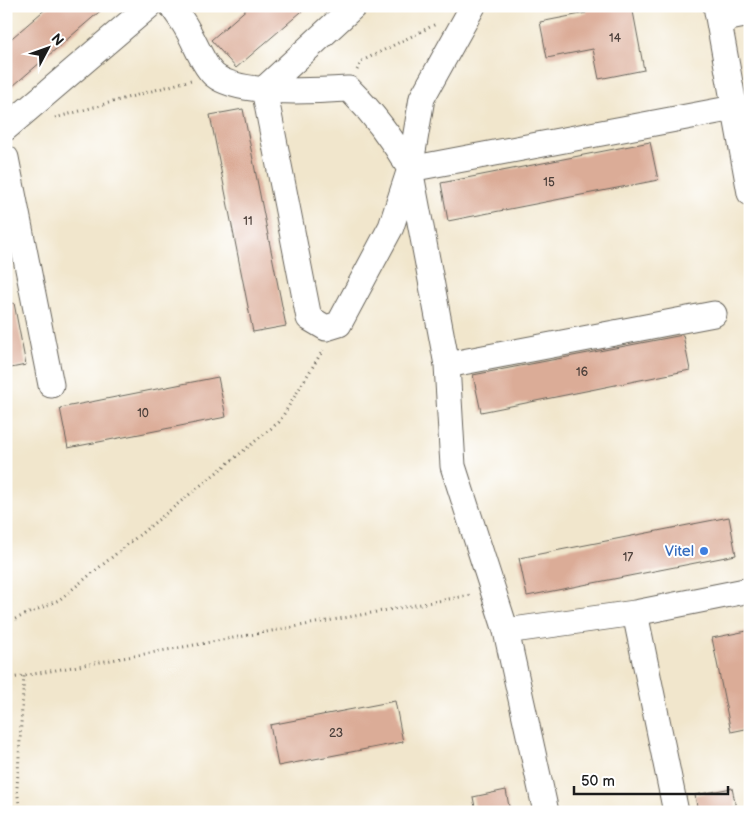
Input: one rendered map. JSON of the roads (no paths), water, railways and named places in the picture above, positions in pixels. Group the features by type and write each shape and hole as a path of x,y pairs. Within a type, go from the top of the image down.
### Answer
{"street":[{"path":"6,128 149,6"},
{"path":"172,6 213,74 230,84 264,89 312,91 349,89 364,104 399,150 410,169 447,365 453,466 506,631 546,812"},
{"path":"264,89 354,6"},
{"path":"264,89 309,318 326,328 339,324 391,227 410,169 422,98 473,6"},
{"path":"750,14 717,13 750,193"},
{"path":"410,169 734,108"},
{"path":"6,158 51,385"},
{"path":"447,365 714,314"},
{"path":"506,631 635,613 750,590"},
{"path":"635,613 676,812"}],"place":[{"name":"Vitel","path":"704,551"}]}
